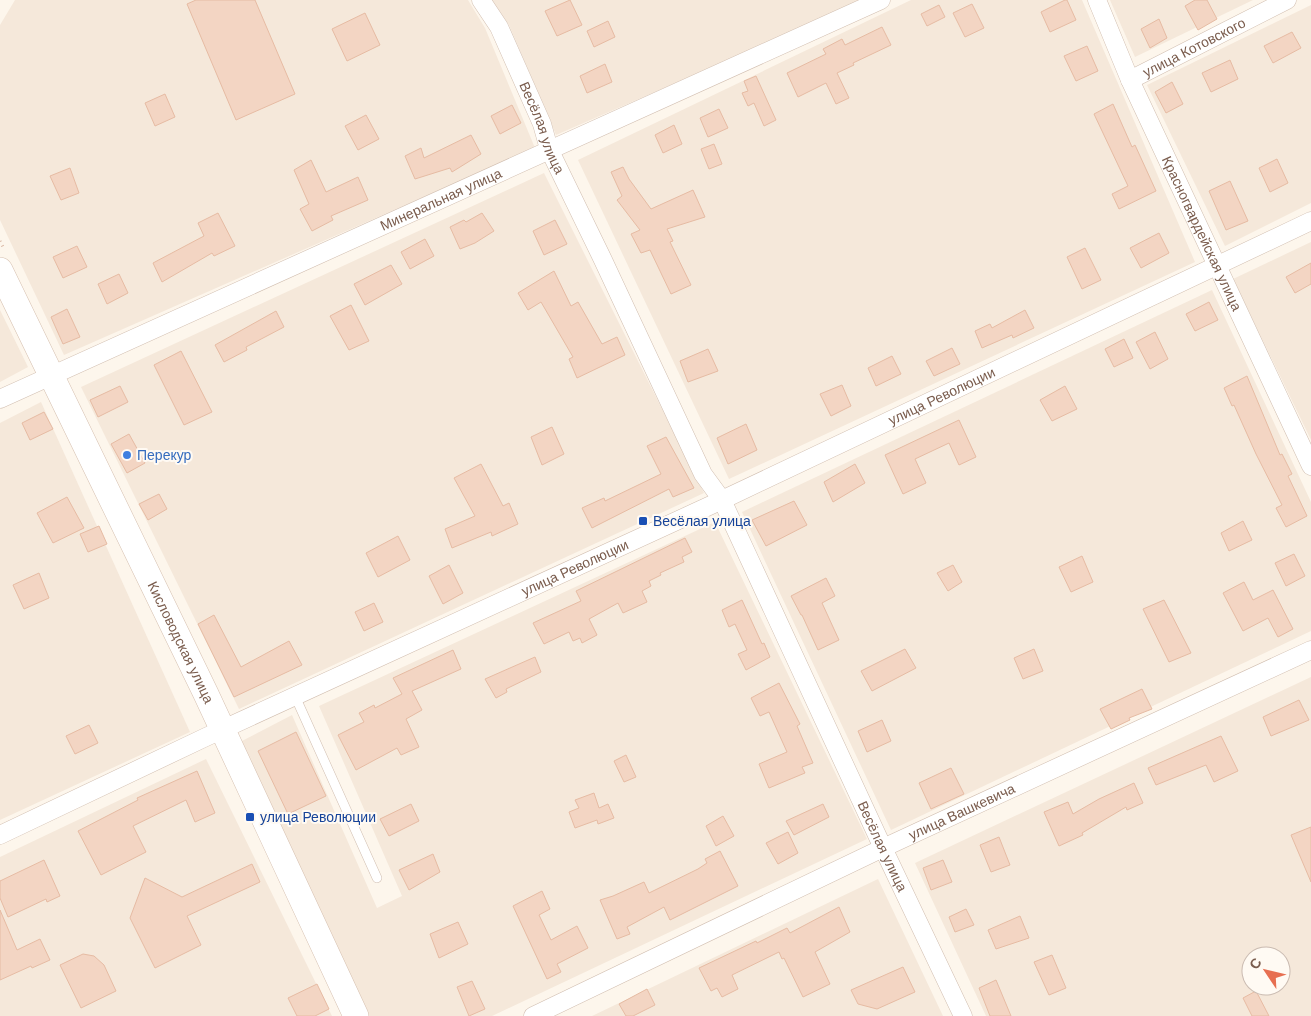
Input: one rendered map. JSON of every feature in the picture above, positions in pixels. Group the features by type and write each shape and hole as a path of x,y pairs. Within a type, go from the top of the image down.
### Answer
{"main road":[{"name":"Кисловодская улица","path":"0,270 222,729 356,1016"}],"street":[{"name":"Весёлая улица","path":"481,0 499,27 542,124 549,149 703,474 722,500 963,1016"},
{"name":"Минеральная улица","path":"0,398 881,0"},
{"name":"Красногвардейская улица","path":"1097,0 1130,80 1311,466"},
{"name":"улица Котовского","path":"1130,80 1287,0"},
{"name":"улица Революции","path":"0,835 222,729 722,500 1311,222"},
{"name":"улица Вашкевича","path":"533,1016 883,848 1311,650"}],"lane":[{"path":"296,696 377,878"}],"shaded area":[{"path":"15,0 468,0 485,28 535,148 64,355 0,220 0,25"},
{"path":"492,0 866,0 556,135 509,25"},
{"path":"911,0 1082,0 1195,262 729,479 578,160"},
{"path":"1110,0 1253,0 1135,57"},
{"path":"1311,5 1311,203 1225,246 1147,85"},
{"path":"544,173 704,493 239,709 81,387"},
{"path":"1311,242 1311,440 1233,279"},
{"path":"1212,290 1311,502 1311,631 891,830 742,512"},
{"path":"0,310 28,367 0,382"},
{"path":"41,402 190,732 0,820 0,423"},
{"path":"715,522 867,839 492,1016 368,1016 240,742 292,715 377,908 402,896 319,706"},
{"path":"1311,677 1311,1016 986,1016 915,863"},
{"path":"206,759 332,1016 0,1016 0,857"},
{"path":"878,879 943,1016 592,1016"}],"building":[{"path":"196,0 255,0 295,94 236,120 187,4"},
{"path":"570,0 582,25 557,36 545,11"},
{"path":"1067,0 1076,20 1050,32 1041,12"},
{"path":"1195,0 1207,0 1217,19 1198,30 1185,6"},
{"path":"972,4 984,28 965,37 953,13"},
{"path":"939,5 945,17 927,26 921,14"},
{"path":"365,13 380,45 347,61 332,29"},
{"path":"1159,19 1167,38 1150,48 1141,29"},
{"path":"608,21 615,37 594,47 587,31"},
{"path":"882,27 891,45 853,63 854,65 837,73 849,98 836,104 826,83 798,97 787,73 826,54 823,49 842,39 845,45"},
{"path":"1292,32 1301,48 1273,63 1264,46"},
{"path":"1087,46 1098,71 1076,81 1064,56"},
{"path":"1230,60 1238,79 1211,92 1202,73"},
{"path":"605,64 612,82 587,93 580,76"},
{"path":"756,76 776,120 764,126 754,103 748,106 742,93 748,91 744,81"},
{"path":"1172,82 1183,104 1166,113 1155,92"},
{"path":"165,94 175,117 155,126 145,103"},
{"path":"1113,104 1132,147 1135,145 1156,191 1119,209 1112,194 1128,186 1094,114"},
{"path":"512,105 521,123 500,134 491,116"},
{"path":"719,109 728,128 708,137 700,118"},
{"path":"366,115 379,139 358,150 345,126"},
{"path":"674,125 682,144 663,153 655,135"},
{"path":"471,135 481,154 452,172 450,168 415,179 405,156 421,148 424,158"},
{"path":"714,144 722,164 709,169 701,149"},
{"path":"1277,159 1288,183 1270,192 1259,168"},
{"path":"311,160 326,192 358,177 368,200 331,216 333,220 312,231 300,209 309,204 294,170"},
{"path":"623,167 629,179 651,209 693,190 705,217 667,229 673,241 670,242 691,285 671,294 650,250 641,253 631,234 640,230 617,200 622,196 611,172"},
{"path":"70,168 79,193 61,200 50,176"},
{"path":"1230,181 1248,221 1226,230 1209,191"},
{"path":"218,213 235,246 214,256 212,253 162,282 153,263 204,236 198,223"},
{"path":"482,213 494,231 475,243 460,249 450,227 464,220 466,222"},
{"path":"555,220 567,244 544,255 533,231"},
{"path":"1159,233 1169,253 1141,268 1130,248"},
{"path":"425,239 434,256 410,269 401,252"},
{"path":"77,246 87,267 63,278 53,257"},
{"path":"1085,248 1101,280 1082,289 1067,257"},
{"path":"1311,263 1311,284 1295,293 1286,277"},
{"path":"391,265 402,284 365,305 354,284"},
{"path":"554,271 571,306 578,302 602,344 617,337 625,355 577,378 569,359 573,357 541,302 528,310 518,293"},
{"path":"119,274 128,293 107,304 98,284"},
{"path":"1209,302 1218,320 1195,331 1186,314"},
{"path":"351,305 369,341 349,350 330,316"},
{"path":"67,309 80,337 63,344 51,317"},
{"path":"1025,310 1034,328 1013,338 1012,335 982,348 975,331 990,324 992,328"},
{"path":"276,311 284,327 246,347 247,350 224,362 215,345"},
{"path":"1155,332 1168,359 1150,369 1136,342"},
{"path":"1124,339 1133,358 1114,367 1105,349"},
{"path":"952,348 960,364 934,376 926,361"},
{"path":"708,349 718,371 688,382 680,361"},
{"path":"181,351 212,412 184,425 154,365"},
{"path":"892,356 901,374 876,386 868,368"},
{"path":"1247,376 1280,455 1282,454 1292,474 1288,476 1307,516 1286,527 1276,508 1282,505 1224,388"},
{"path":"842,385 851,406 831,416 820,394"},
{"path":"120,386 128,402 98,417 90,400"},
{"path":"1065,386 1077,409 1052,421 1040,400"},
{"path":"44,412 53,429 30,440 22,423"},
{"path":"959,420 976,457 959,465 949,443 915,459 926,483 903,494 885,455"},
{"path":"746,424 757,450 728,464 717,438"},
{"path":"552,427 564,454 542,465 531,437"},
{"path":"129,434 145,463 127,473 111,444"},
{"path":"666,437 694,488 673,497 669,489 592,528 582,508 604,498 605,501 661,474 647,446"},
{"path":"481,464 503,506 509,503 518,524 492,536 491,532 452,548 445,529 475,516 454,478"},
{"path":"855,464 865,483 833,502 824,482"},
{"path":"159,494 167,509 148,520 139,504"},
{"path":"67,497 84,528 53,543 37,513"},
{"path":"794,501 807,525 766,546 752,520"},
{"path":"1243,521 1252,540 1229,551 1221,533"},
{"path":"99,526 107,544 88,552 80,534"},
{"path":"398,536 410,560 378,577 366,553"},
{"path":"685,538 692,552 682,557 684,562 660,573 661,575 649,581 651,586 642,591 647,602 623,613 618,603 589,619 597,635 582,643 580,638 573,641 569,632 544,644 533,623 581,601 576,591"},
{"path":"1294,554 1305,576 1286,586 1275,563"},
{"path":"1082,556 1093,582 1071,592 1059,567"},
{"path":"449,565 463,593 443,604 429,576"},
{"path":"953,565 962,582 948,591 937,573"},
{"path":"39,573 49,598 24,609 13,585"},
{"path":"826,578 835,596 822,603 839,640 818,650 791,596"},
{"path":"1244,582 1253,600 1273,590 1293,629 1278,637 1268,618 1243,631 1223,593"},
{"path":"742,600 770,657 746,670 738,654 747,650 735,624 729,627 722,610"},
{"path":"1164,600 1191,653 1169,662 1143,609"},
{"path":"374,603 383,622 364,631 355,612"},
{"path":"214,615 241,667 289,641 302,665 234,697 198,624"},
{"path":"905,649 916,668 872,691 861,671"},
{"path":"1034,649 1043,671 1023,679 1014,658"},
{"path":"453,650 461,669 412,691 422,710 406,719 419,747 401,755 397,748 356,770 338,735 364,722 359,713 374,705 375,708 402,694 393,678"},
{"path":"535,657 541,672 506,689 507,692 496,698 485,679"},
{"path":"779,683 800,724 797,726 813,763 802,767 805,773 769,788 759,764 787,752 769,712 760,716 751,698"},
{"path":"1142,689 1152,709 1129,718 1130,720 1111,729 1100,709"},
{"path":"1299,700 1309,720 1271,736 1263,717"},
{"path":"882,720 891,741 867,752 858,731"},
{"path":"89,725 98,743 75,754 66,736"},
{"path":"296,732 326,796 288,814 258,751"},
{"path":"1221,736 1238,771 1214,782 1206,765 1156,785 1148,768"},
{"path":"626,755 636,777 624,782 614,761"},
{"path":"951,768 964,794 931,809 919,783"},
{"path":"197,771 215,813 195,822 186,800 133,826 146,852 101,875 78,831 138,800 137,798"},
{"path":"1134,783 1143,803 1127,810 1126,807 1082,833 1083,835 1059,846 1044,812 1068,802 1073,814 1099,799"},
{"path":"594,793 599,808 608,804 614,818 598,824 597,820 575,828 569,812 579,808 575,800"},
{"path":"411,804 419,821 389,836 380,819"},
{"path":"823,804 829,817 794,835 786,821"},
{"path":"723,816 734,836 716,846 706,826"},
{"path":"1311,827 1311,882 1291,835"},
{"path":"788,832 798,853 778,864 766,843"},
{"path":"999,837 1010,865 991,872 980,845"},
{"path":"720,851 738,886 670,920 664,907 627,927 630,934 617,939 600,900 644,882 649,893 698,869 707,863 705,859"},
{"path":"433,854 440,872 409,890 399,870"},
{"path":"44,860 60,896 47,902 46,899 8,917 0,898 0,881"},
{"path":"943,860 952,882 931,890 923,868"},
{"path":"252,864 260,882 187,916 201,945 155,968 130,918 145,878 182,897"},
{"path":"542,891 550,909 539,915 551,940 577,926 588,948 557,964 561,972 547,979 513,906"},
{"path":"839,907 850,932 815,952 830,984 803,997 784,958 782,959 779,952 732,975 738,989 722,997 717,988 711,991 699,968 787,928 790,933"},
{"path":"966,909 974,925 955,932 949,917"},
{"path":"0,910 17,950 40,939 50,960 0,980"},
{"path":"1020,916 1029,938 996,949 988,930"},
{"path":"458,922 468,944 439,958 430,934"},
{"path":"83,954 94,956 104,965 116,991 81,1008 60,965"},
{"path":"1052,955 1066,988 1049,995 1034,962"},
{"path":"903,967 915,992 877,1009 858,1004 851,990"},
{"path":"996,980 1011,1016 990,1016 979,988"},
{"path":"472,981 485,1009 469,1016 457,987"},
{"path":"317,984 329,1009 315,1016 297,1016 288,998"},
{"path":"647,989 655,1005 633,1016 626,1016 619,1004"},
{"path":"1247,996 1259,996 1269,1016 1252,1016 1243,998"}],"place":[{"name":"Перекур","path":"127,455"},
{"name":"Весёлая улица","path":"643,521"},
{"name":"улица Революции","path":"250,817"}]}
